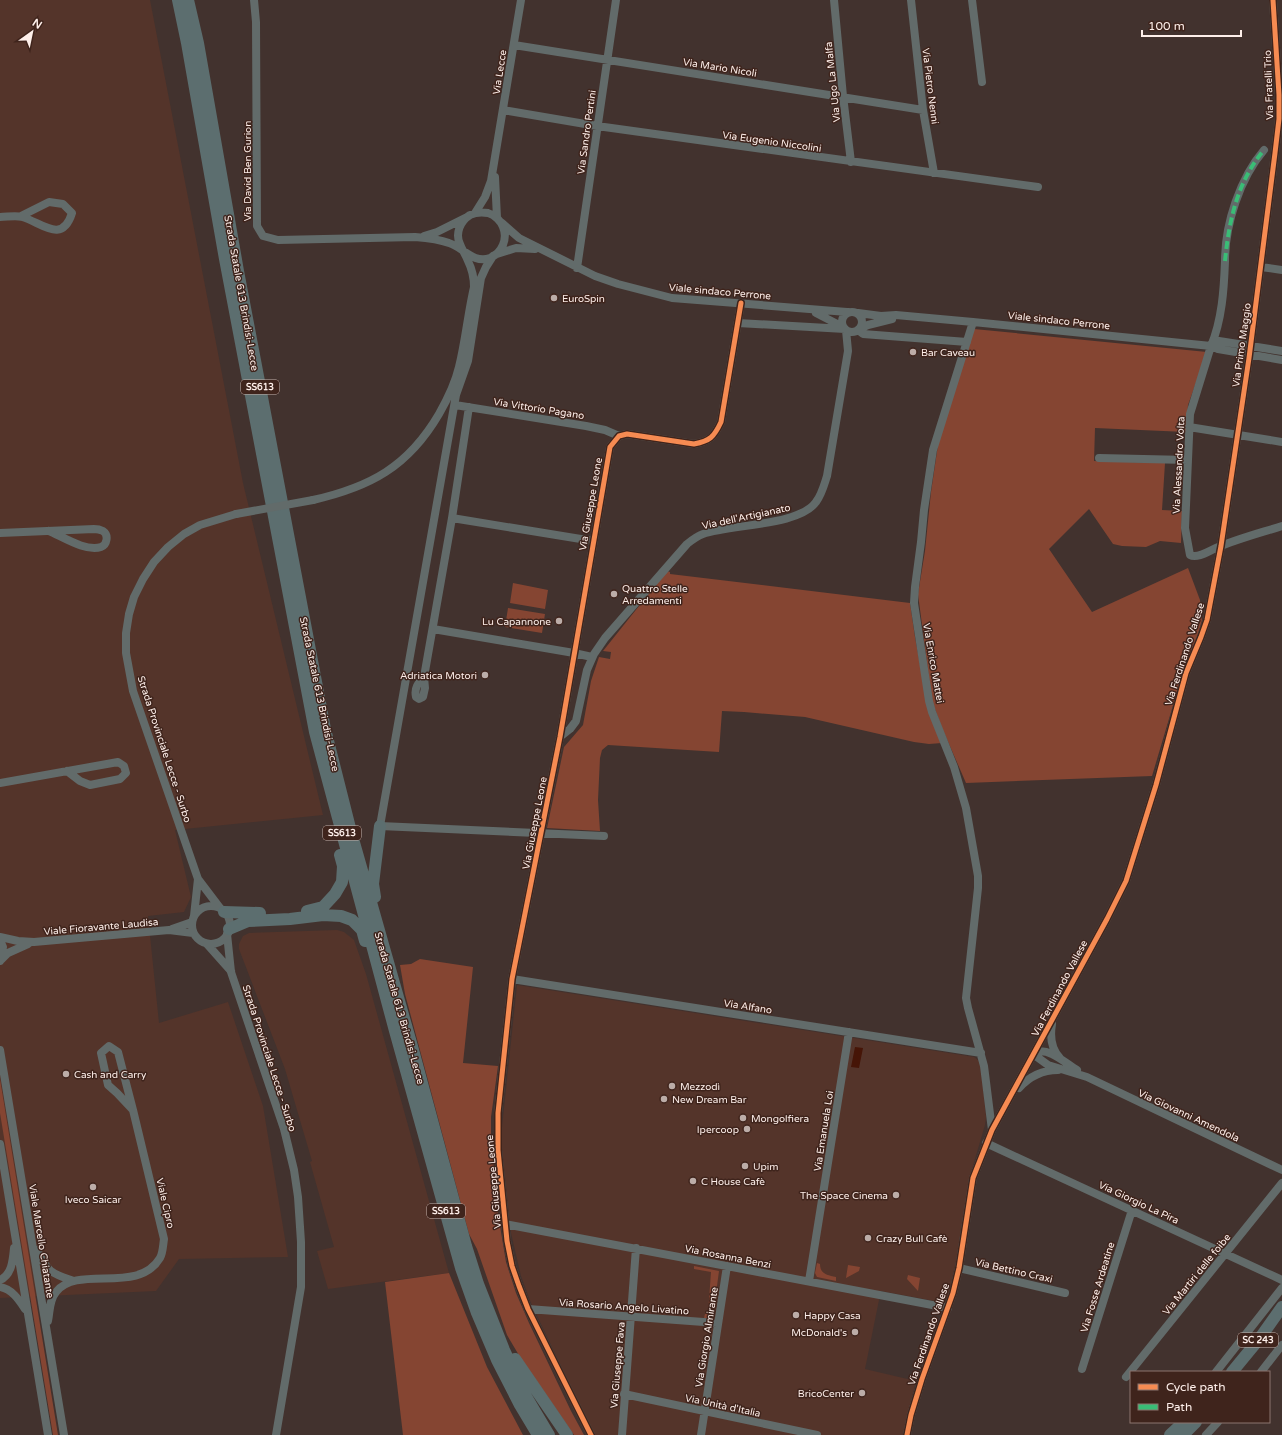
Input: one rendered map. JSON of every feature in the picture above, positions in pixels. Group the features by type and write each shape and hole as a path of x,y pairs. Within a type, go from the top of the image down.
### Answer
{"highway":[{"name":"Strada Statale 613 Brindisi-Lecce","path":"178,0 189,51 225,260 315,732 395,1031 461,1268 477,1313 497,1360 520,1405 538,1435"},
{"name":"Strada Statale 613 Brindisi-Lecce","path":"188,0 198,43 238,271 325,729 351,832 466,1246 478,1284 504,1350 524,1392 549,1435"},
{"path":"222,910 244,914 303,912 323,907 335,894 342,882 343,866 328,808 329,784"},
{"path":"380,826 373,884 374,894 395,971 394,984"},
{"path":"228,931 248,921 290,919 323,915 341,916 352,920 362,930 384,1010 395,1031"},
{"path":"466,1246 471,1254 485,1294 512,1354 567,1435"},
{"name":"SC 243","path":"1233,1371 1260,1338 1282,1307"},
{"name":"SC 243","path":"1244,1371 1282,1321"},
{"path":"497,1360 499,1373 531,1435"},
{"path":"1170,1435 1183,1423"},
{"path":"1183,1435 1195,1423"},
{"path":"1194,1435 1205,1423"}],"street":[{"name":"Via David Ben Gurion","path":"254,0 256,22 257,226 264,236 278,240 415,237 441,240 463,250"},
{"name":"Via Lecce","path":"471,215 488,189 497,146 521,0"},
{"name":"Via Sandro Pertini","path":"577,268 616,0"},
{"name":"Via Ugo La Malfa","path":"834,0 842,96 851,162"},
{"name":"Via Pietro Nenni","path":"911,0 923,110 934,173"},
{"path":"972,0 982,82"},
{"name":"Via Fratelli Trio","path":"1273,0 1279,96 1279,119 1276,146"},
{"name":"Via Mario Nicoli","path":"514,45 923,110"},
{"name":"Via Eugenio Niccolini","path":"503,110 597,126 1038,187"},
{"name":"Via Lecce","path":"497,146 495,184 499,220"},
{"name":"Via Primo Maggio","path":"1221,546 1249,355 1276,146"},
{"name":"Via Alessandro Volta","path":"1221,546 1197,556 1192,557 1190,555 1185,528 1190,414 1211,346 1216,335 1223,297 1228,229 1234,206 1241,187 1250,170 1264,150"},
{"path":"0,217 21,216 49,202 63,204 72,213 69,222 61,229 50,229 21,216"},
{"path":"483,212 490,214 499,220 504,229 504,243 479,270 474,288 471,270 458,236 462,222 471,215 483,212"},
{"name":"Via David Ben Gurion","path":"415,237 437,232 471,215"},
{"name":"Viale sindaco Perrone","path":"499,220 519,238 577,268 618,284 672,298 847,312"},
{"name":"Viale sindaco Perrone","path":"493,256 511,249 524,248 550,254"},
{"path":"463,250 468,255 475,258 482,259 493,256"},
{"path":"493,256 481,278 468,361 455,405 380,826 604,836"},
{"path":"1260,267 1282,270"},
{"name":"Strada Provinciale Lecce - Surbo","path":"222,910 198,879 133,691 126,652 126,633 134,597 154,562 168,547 195,528 218,518 313,500 359,487 391,469 408,454 420,442 433,424 453,386 459,368 474,288"},
{"path":"619,436 627,434 694,444 704,442 714,436 721,422 741,303"},
{"name":"Viale sindaco Perrone","path":"800,308 822,315 845,329"},
{"path":"738,323 845,329 853,332 858,330 863,321 861,316 855,311 847,312 842,319 845,329"},
{"name":"Viale sindaco Perrone","path":"858,313 973,322 1211,346"},
{"name":"Viale sindaco Perrone","path":"858,330 883,321 904,316"},
{"name":"Via Enrico Mattei","path":"973,322 932,450 914,603 929,701 954,767 966,808 978,876 966,998 981,1053 992,1130"},
{"name":"Via dell'Artigianato","path":"845,329 848,351"},
{"path":"858,330 863,334 967,342"},
{"name":"Via dell'Artigianato","path":"560,737 570,729 576,721 587,670 592,657 605,638 681,550 695,538 709,533 796,517 816,502 821,494 827,476 848,351 858,330"},
{"path":"1211,346 1219,341 1282,351"},
{"path":"1211,346 1218,349 1282,360"},
{"name":"Via Vittorio Pagano","path":"455,405 592,427 605,430 619,436"},
{"path":"424,677 452,518 469,407"},
{"path":"1189,427 1282,442"},
{"name":"Via Giuseppe Leone","path":"591,1435 528,1309 512,1266 507,1241 498,1150 498,1113 512,979 560,737 610,447 619,436"},
{"path":"1098,458 1188,460"},
{"path":"452,518 593,541"},
{"path":"1221,546 1282,526"},
{"path":"0,533 94,529 102,530 106,534 107,540 101,547 84,547 49,531"},
{"name":"Via Ferdinando Vallese","path":"907,1435 911,1415 922,1379 948,1308 959,1268 973,1178 992,1130 1036,1052 1126,881 1156,785 1186,674 1202,637 1207,620 1221,546"},
{"path":"433,629 592,657"},
{"path":"0,783 67,771 118,762 124,766 126,773 120,779 90,785 80,781 67,771"},
{"name":"Strada Provinciale Lecce - Surbo","path":"193,919 198,879"},
{"path":"214,906 222,910 229,923 228,931 219,942 207,944 197,938 194,933 193,919 202,908 214,906"},
{"name":"Viale Fioravante Laudisa","path":"169,930 193,919"},
{"name":"Viale Fioravante Laudisa","path":"0,936 18,941 34,942 169,930 194,933"},
{"name":"Strada Provinciale Lecce - Surbo","path":"228,931 231,972 284,1129 294,1170 298,1197 301,1242 301,1287 276,1435"},
{"path":"0,940 3,947 0,961"},
{"name":"Viale Fioravante Laudisa","path":"0,961 8,953 19,947 34,942"},
{"name":"Strada Provinciale Lecce - Surbo","path":"207,944 231,972"},
{"name":"Via Alfano","path":"512,979 981,1053"},
{"name":"Via Giovanni Amendola","path":"1053,1018 1050,1032 1051,1040 1058,1056 1065,1066"},
{"name":"Via Emanuela Loi","path":"809,1281 849,1032"},
{"name":"Viale Cipro","path":"46,1326 51,1301 56,1292 63,1285 74,1281 135,1276 148,1271 160,1257 164,1239 133,1110 118,1052 109,1046 101,1053 108,1085 133,1110"},
{"name":"Viale Marcello Chiatante","path":"0,1050 64,1435"},
{"name":"Via Giovanni Amendola","path":"1036,1052 1044,1051 1065,1066 1282,1170"},
{"path":"1013,1094 1023,1083 1036,1075 1048,1070 1065,1066"},
{"name":"Via Giorgio La Pira","path":"986,1143 1282,1280"},
{"path":"0,1144 48,1435"},
{"name":"Via Martiri delle foibe","path":"1131,1371 1282,1183"},
{"name":"Via Fosse Ardeatine","path":"1082,1369 1132,1210"},
{"name":"Via Rosanna Benzi","path":"505,1224 948,1308"},
{"path":"0,1280 5,1278 10,1269 15,1237"},
{"name":"Viale Cipro","path":"32,1242 43,1264 50,1271 74,1281"},
{"name":"Via Giuseppe Fava","path":"622,1435 636,1248"},
{"name":"Via Giorgio Almirante","path":"701,1435 717,1323 727,1266"},
{"name":"Via Bettino Craxi","path":"959,1268 1065,1293"},
{"path":"0,1287 12,1292 20,1300 28,1313"},
{"path":"1217,1371 1282,1288"},
{"name":"Via Rosario Angelo Livatino","path":"528,1309 717,1323"},
{"path":"1262,1371 1282,1345"},
{"name":"Via Martiri delle foibe","path":"1126,1377 1130,1372"},
{"name":"Via Unità d'Italia","path":"624,1394 813,1434"},
{"path":"1206,1435 1217,1423"}],"shaded area":[{"path":"0,0 150,0 243,483 323,815 175,830 191,897 184,912 148,916 159,1023 228,1002 263,1106 288,1257 179,1259 156,1291 0,1298"},
{"path":"974,329 1207,352 1188,405 1186,432 1095,428 1094,461 1165,463 1162,510 1182,511 1181,543 1160,541 1146,547 1113,544 1089,509 1049,549 1092,612 1188,568 1200,600 1202,620 1196,641 1185,665 1152,776 966,783 942,728 932,701 918,594 925,551 931,492 939,438"},
{"path":"667,571 670,572 670,574 910,603 927,703 942,743 929,744 914,742 805,717 722,711 719,752 608,745 602,750 600,758 598,800 600,831 547,828 564,747 583,725 591,681 599,657 610,659 611,652 603,651"},
{"path":"513,583 548,590 545,609 510,603"},
{"path":"508,608 545,614 542,633 505,627"},
{"path":"337,930 344,932 354,940 366,974 449,1273 328,1289 317,1251 334,1247 310,1162 312,1161 285,1069 239,949 239,944 243,936 249,933"},
{"path":"420,959 473,967 463,1063 498,1066 491,1117 491,1137 498,1214 506,1262 516,1293 529,1323 584,1435 574,1435 520,1357 507,1335 477,1249 469,1234 405,994 400,965 411,964"},
{"path":"517,985 974,1057 978,1060 981,1064 986,1117 972,1169 949,1294 940,1302 881,1291 865,1369 916,1381 903,1435 594,1435 531,1303 521,1276 511,1233 502,1149 502,1127"},
{"path":"855,1047 863,1048 859,1068 851,1067"},
{"path":"0,1079 58,1435 53,1435 0,1113"},
{"path":"817,1263 820,1264 821,1270 825,1274 836,1277 836,1281 817,1277 815,1273"},
{"path":"848,1265 860,1267 859,1271 846,1278"},
{"path":"694,1266 719,1271 713,1316 711,1318 704,1318 705,1314 708,1314 711,1272 694,1269"},
{"path":"449,1273 487,1367 523,1435 403,1435 385,1282"},
{"path":"908,1275 920,1278 918,1291 907,1279"}],"marked path":[{"path":"1225,261 1229,231 1236,202 1247,175 1264,150"}],"cycle path":[{"path":"907,1435 911,1415 922,1379 953,1293 959,1268 973,1178 992,1130 1107,919 1126,881 1156,785 1186,673 1207,620 1221,546 1249,358 1279,119 1279,95 1273,0"},
{"path":"591,1435 528,1309 512,1266 507,1241 498,1150 498,1113 512,979 560,737 610,447 619,436 627,434 694,444 708,440 714,435 721,422 741,303"}],"place":[{"name":"EuroSpin","path":"554,298"},
{"name":"Bar Caveau","path":"913,352"},
{"name":"Quattro Stelle Arredamenti","path":"614,594"},
{"name":"Lu Capannone","path":"559,621"},
{"name":"Adriatica Motori","path":"485,675"},
{"name":"Cash and Carry","path":"66,1074"},
{"name":"Mezzodì","path":"672,1086"},
{"name":"New Dream Bar","path":"664,1099"},
{"name":"Mongolfiera","path":"743,1118"},
{"name":"Ipercoop","path":"747,1129"},
{"name":"Upim","path":"745,1166"},
{"name":"C House Cafè","path":"693,1181"},
{"name":"Iveco Saicar","path":"93,1187"},
{"name":"The Space Cinema","path":"896,1195"},
{"name":"Crazy Bull Cafè","path":"868,1238"},
{"name":"Happy Casa","path":"796,1315"},
{"name":"McDonald's","path":"855,1332"},
{"name":"BricoCenter","path":"862,1393"}]}
